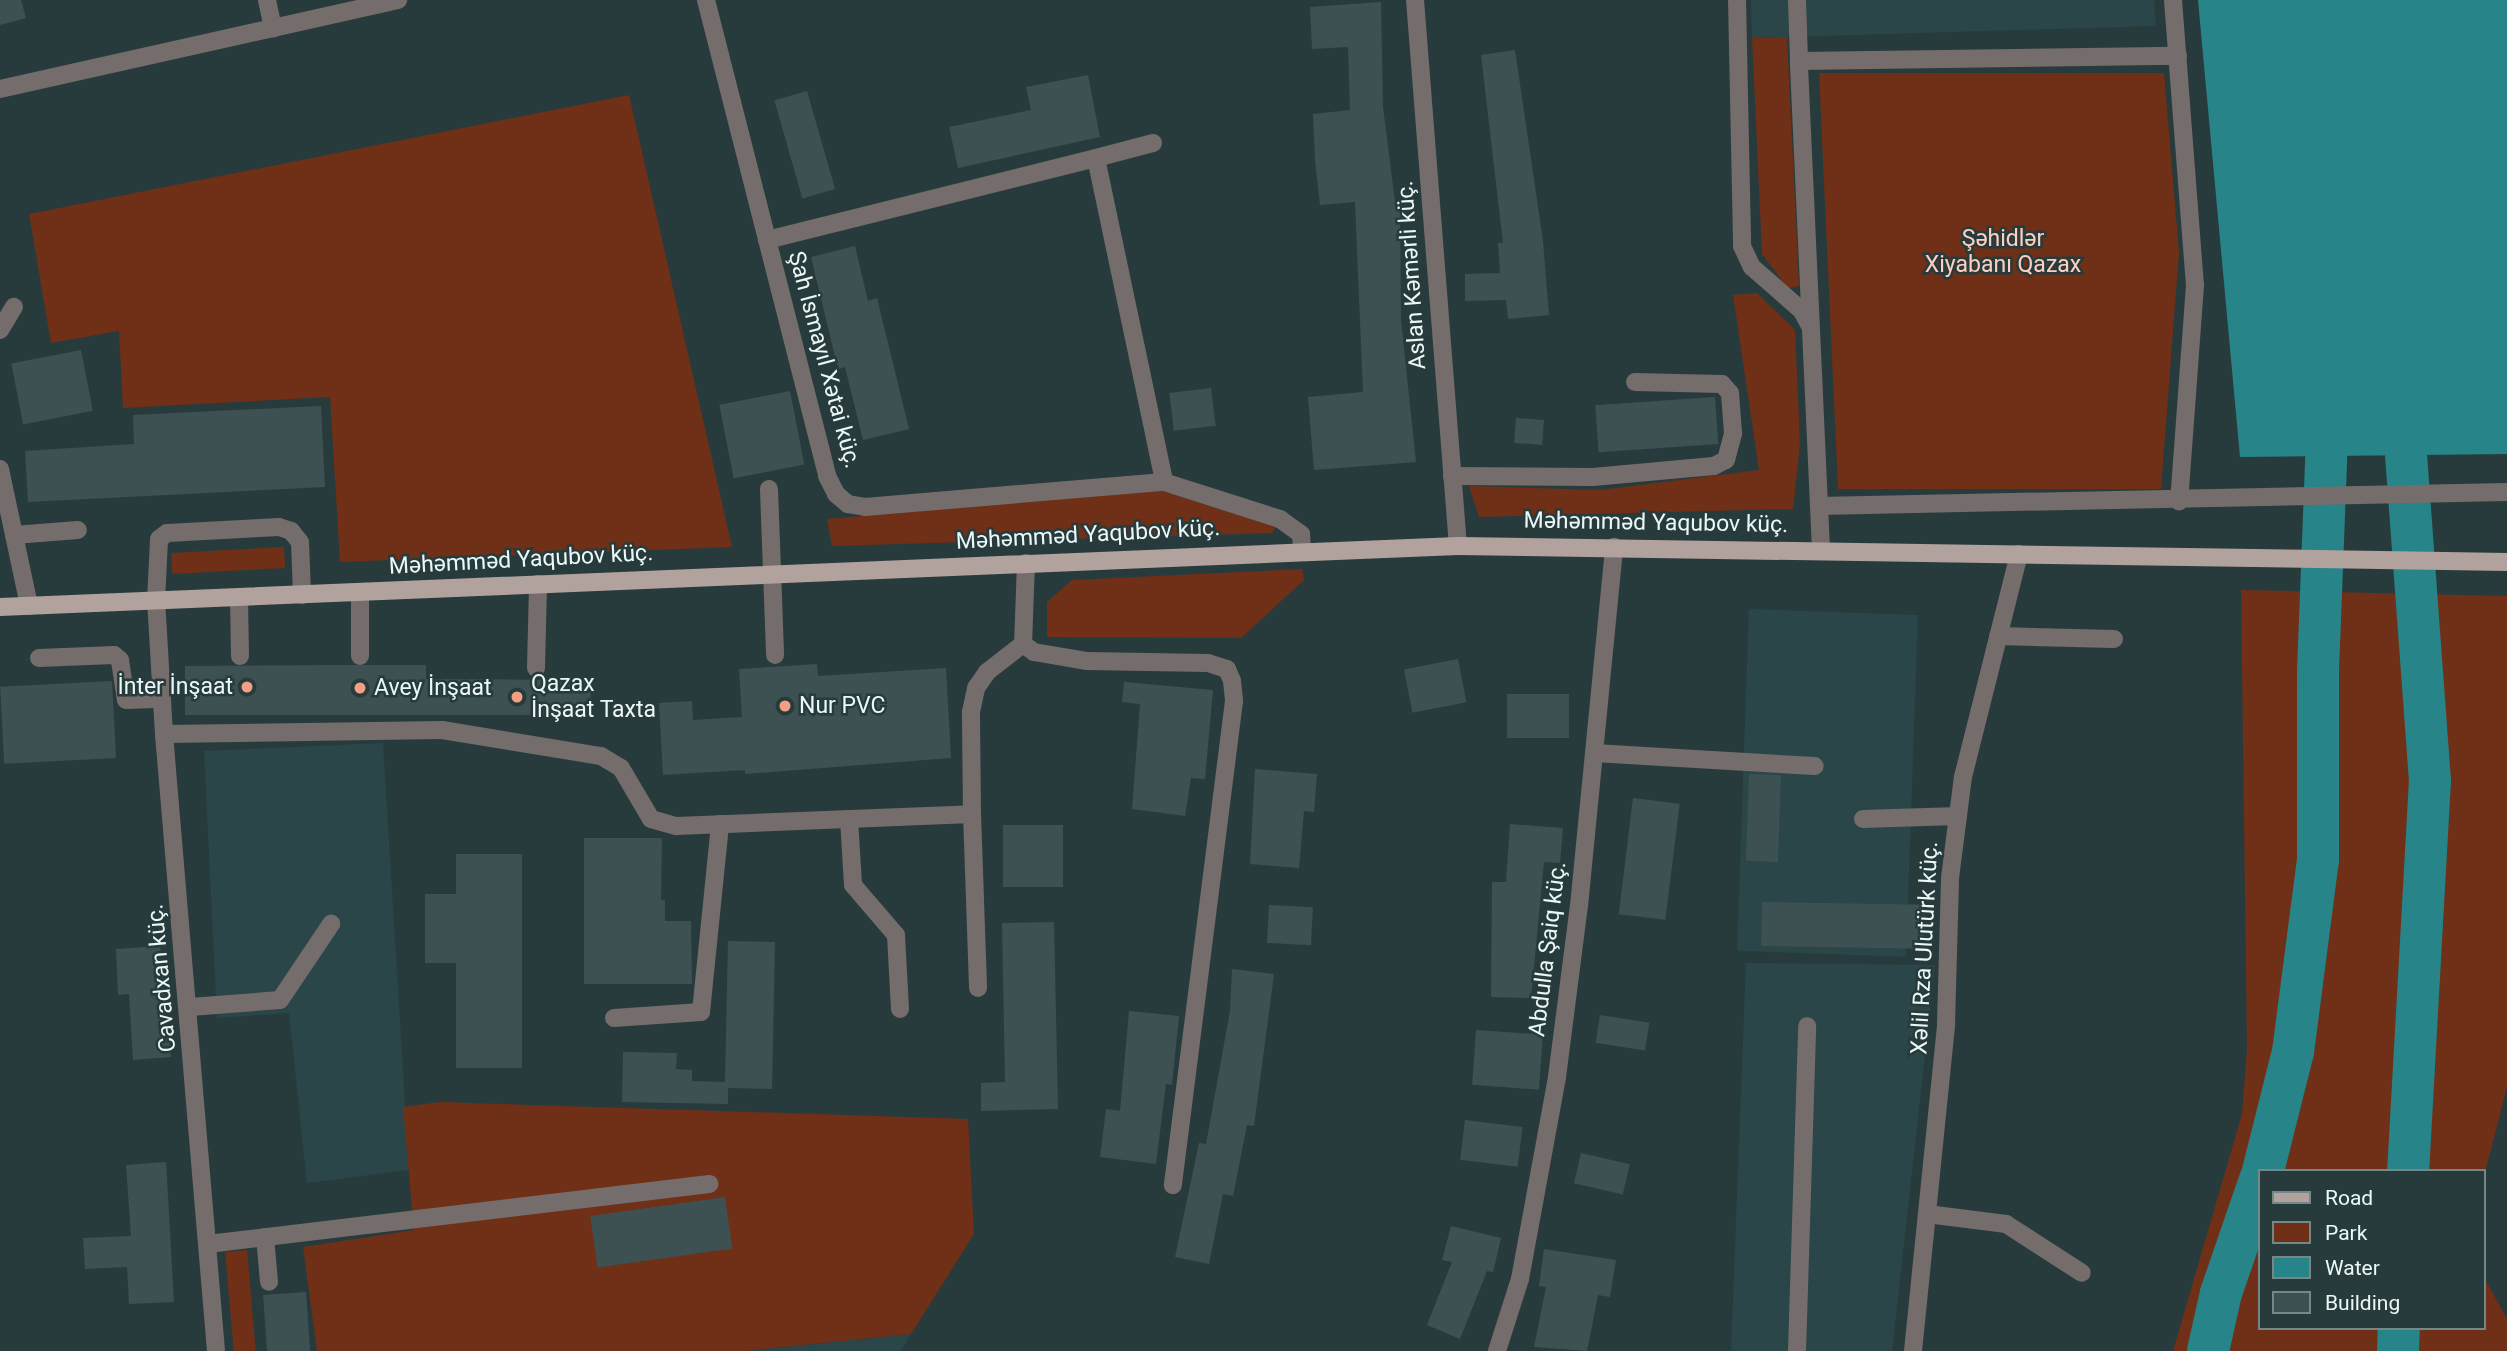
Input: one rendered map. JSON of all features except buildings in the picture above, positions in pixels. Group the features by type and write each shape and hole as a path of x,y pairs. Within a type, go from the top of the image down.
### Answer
{"main road":[{"name":"Məhəmməd Yaqubov küç.","path":"0,607 1302,550 1458,546 2507,562"}],"street":[{"path":"267,0 273,28"},
{"path":"0,89 398,0"},
{"name":"Şah İsmayıl Xətai küç.","path":"706,0 827,476 836,494 848,504 865,508 1164,482 1280,519 1301,534 1302,550"},
{"name":"Aslan Kəmərli küç.","path":"1415,0 1458,546"},
{"path":"1737,0 1742,246 1752,267 1802,311 1810,326"},
{"path":"1797,0 1821,550"},
{"path":"2173,0 2195,285 2179,501"},
{"path":"1799,61 2178,56"},
{"path":"767,240 1153,144"},
{"path":"1096,158 1164,482"},
{"path":"0,330 14,307"},
{"path":"1452,476 1593,477 1714,466 1726,460 1733,433 1730,393 1722,384 1635,382"},
{"path":"0,469 4,507 14,535 29,606"},
{"path":"769,489 775,655"},
{"path":"1819,506 2212,501 2507,492"},
{"name":"Cavadxan küç.","path":"216,1351 190,1007 164,734 155,552 167,533 267,528 291,531 300,542 302,595"},
{"path":"14,535 78,530"},
{"name":"Abdulla Şaiq küç.","path":"1497,1351 1520,1279 1557,1077 1594,753 1614,547"},
{"name":"Xəlil Rza Ulutürk küç.","path":"1913,1351 1946,1024 1950,878 1963,777 2019,554"},
{"path":"1023,644 1026,563"},
{"path":"537,668 538,584"},
{"path":"360,592 360,656"},
{"path":"239,598 240,656"},
{"path":"1998,636 2113,639"},
{"path":"978,988 971,712 976,688 987,672 1023,644"},
{"path":"1023,644 1061,659 1208,663 1227,669 1232,681 1234,701 1173,1185"},
{"path":"39,659 114,655 120,660 126,701 162,699"},
{"path":"164,734 411,729 487,736 601,756 621,768 651,819 676,826 972,814"},
{"path":"1594,753 1815,766"},
{"path":"1863,819 1958,816"},
{"path":"849,820 853,885 896,935 900,1009"},
{"path":"614,1018 701,1012 720,824"},
{"path":"190,1007 279,1000 331,923"},
{"path":"1797,1351 1807,1026"},
{"path":"208,1244 709,1184"},
{"path":"1927,1214 2006,1224 2082,1273"},
{"path":"265,1237 269,1282"},
{"path":"1913,1351 1920,1351"}],"shaded area":[{"path":"1751,0 2154,0 2156,26 1752,38"},
{"path":"1749,609 1918,615 1906,957 1737,951"},
{"path":"383,743 409,1170 307,1183 289,1013 217,1018 204,751"},
{"path":"1746,963 1935,965 1892,1351 1731,1351"},
{"path":"911,1334 901,1351 746,1351"}],"green space":[{"path":"1787,37 1799,286 1788,288 1762,254 1752,38"},
{"name":"Şəhidlər Xiyabanı Qazax","path":"1819,73 2164,73 2179,252 2161,489 1838,489"},
{"path":"629,95 732,547 340,562 330,397 123,408 119,331 51,343 29,214"},
{"path":"1757,293 1795,330 1800,444 1793,509 1479,517 1469,486 1600,490 1759,470 1733,295"},
{"path":"1159,490 1275,527 1272,533 832,546 827,519"},
{"path":"284,547 285,568 172,574 171,553"},
{"path":"1302,569 1304,580 1241,638 1047,637 1047,602 1072,580"},
{"path":"2241,590 2507,596 2507,1087 2486,1169 2258,1169 2258,1330 2486,1330 2486,1281 2507,1319 2507,1351 2173,1351 2242,1114 2247,1048"},
{"path":"440,1102 968,1119 974,1234 911,1334 746,1351 317,1351 303,1247 414,1230 403,1107"},
{"path":"247,1250 256,1351 234,1351 225,1252"}],"water":[{"path":"2198,0 2507,0 2507,454 2240,457"}],"waterway":[{"path":"2402,400 2430,780 2408,1169"},
{"path":"2264,1169 2293,1052 2318,860 2318,671 2326,458"},
{"path":"2208,1351 2221,1293 2258,1186"},
{"path":"2398,1351 2399,1330"}],"place":[{"name":"İnter İnşaat","path":"247,687"},
{"name":"Avey İnşaat","path":"360,688"},
{"name":"Qazax İnşaat Taxta","path":"517,697"},
{"name":"Nur PVC","path":"785,706"}]}
